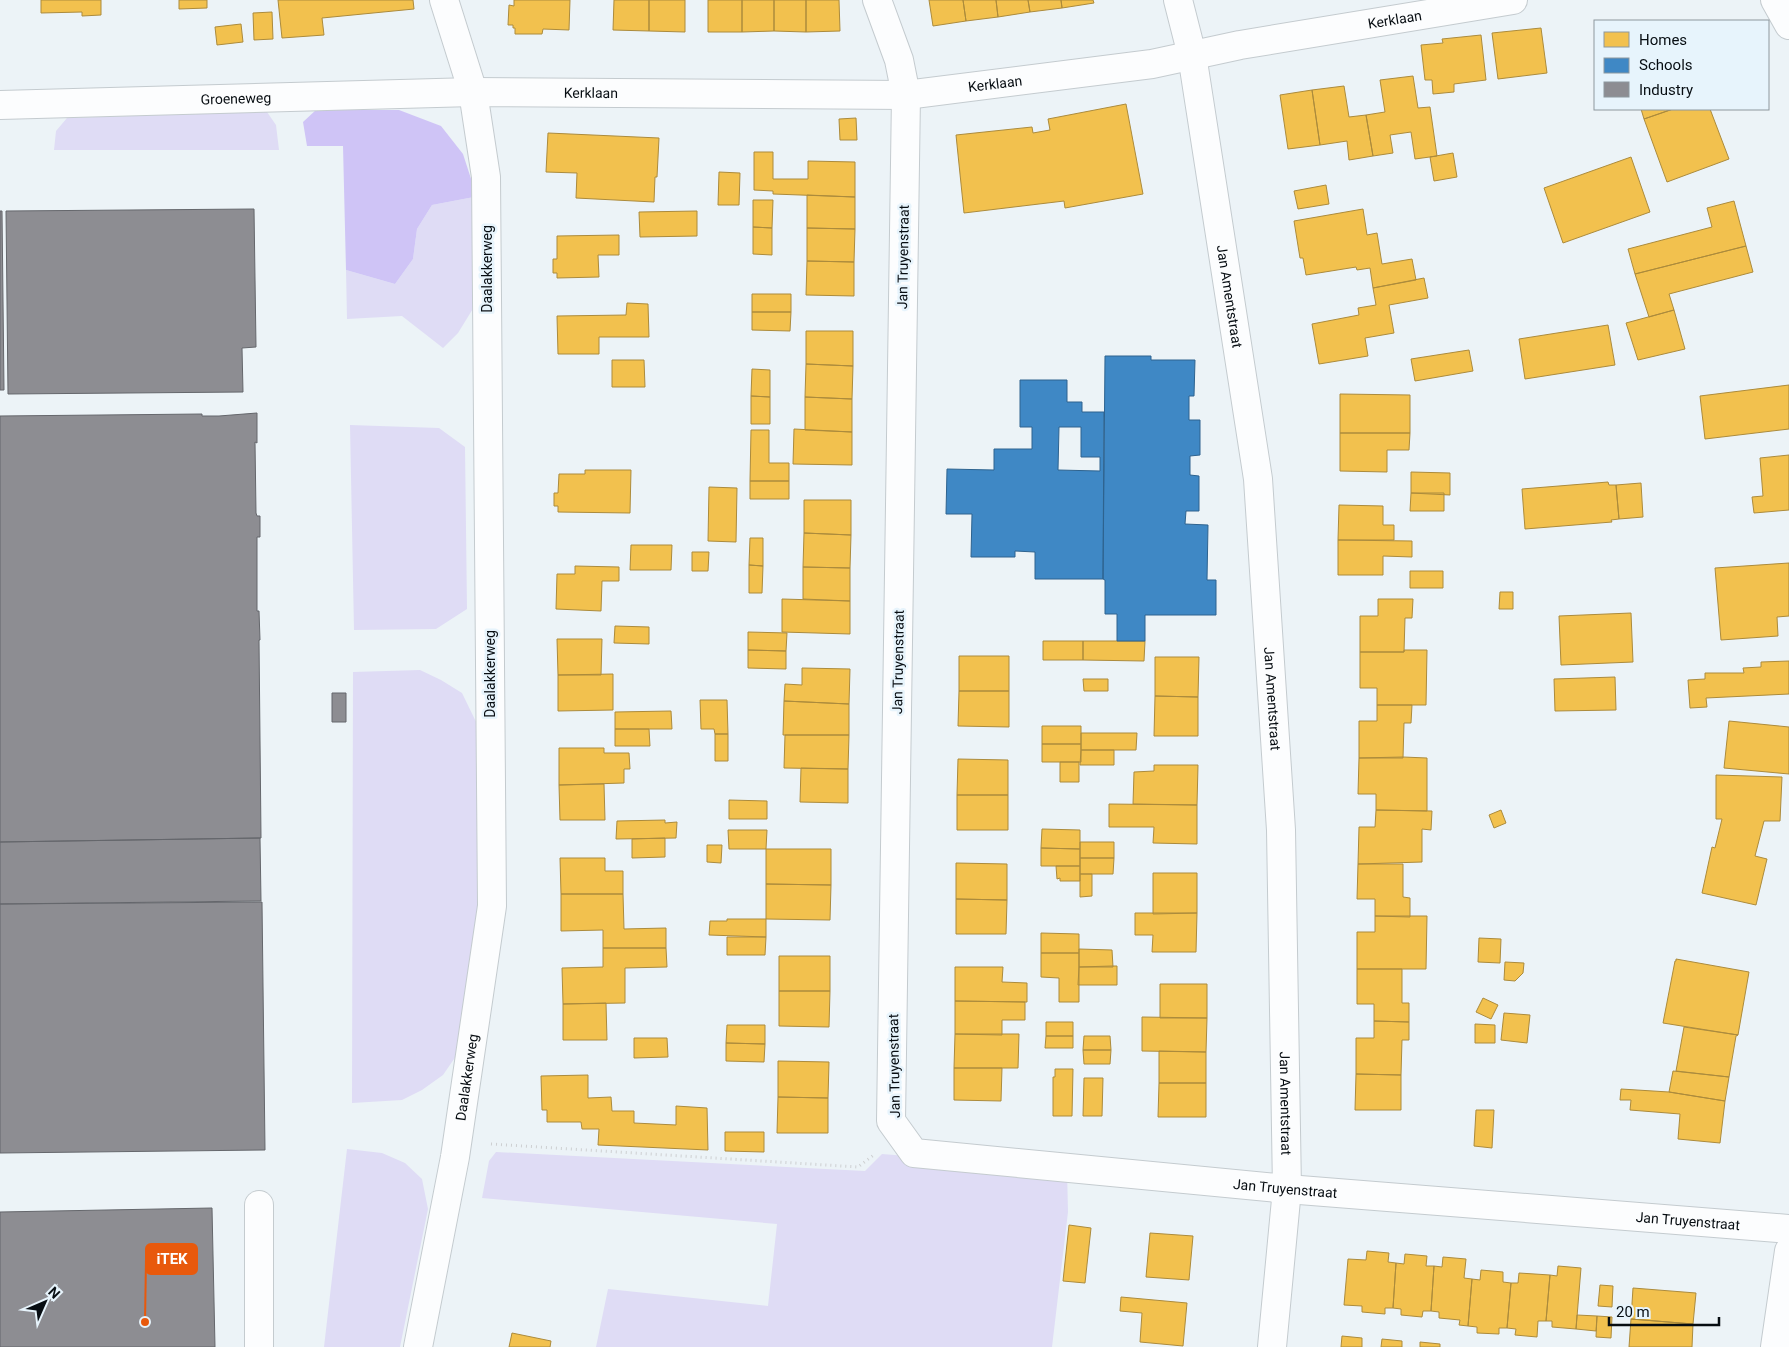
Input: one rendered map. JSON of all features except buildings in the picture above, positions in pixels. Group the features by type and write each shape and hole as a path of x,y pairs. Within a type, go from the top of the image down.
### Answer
{"street":[{"name":"Daalakkerweg","path":"418,1347 458,1142 492,906 486,177 473,92 444,0"},
{"name":"Jan Truyenstraat","path":"877,0 899,60 906,96 891,1121 914,1153 1287,1189 1789,1229"},
{"name":"Jan Amentstraat","path":"1178,0 1192,55 1258,479 1281,830 1287,1189 1272,1347"},
{"name":"Kerklaan","path":"473,92 906,96 1152,64 1192,55 1513,0"},
{"path":"1774,0 1789,25"},
{"name":"Groeneweg","path":"0,105 473,92"},
{"path":"259,1205 259,1347"},
{"path":"1775,1347 1789,1251"}],"path":[{"path":"458,1142 858,1167 901,1134"}],"shaded area":[{"path":"316,110 399,110 441,126 463,154 474,188 474,197 432,205 417,229 413,259 395,284 346,270 343,146 307,146 303,122"},
{"path":"267,112 276,125 279,150 54,150 56,131 67,118"},
{"path":"474,197 474,307 458,333 443,348 402,316 347,319 346,270 395,284 413,259 417,229 432,205"},
{"path":"350,425 439,428 465,447 467,609 436,629 354,630"},
{"path":"420,670 462,693 480,730 481,914 463,1046 443,1075 422,1090 402,1100 352,1103 353,672"},
{"path":"347,1149 382,1153 405,1163 422,1179 428,1209 400,1347 324,1347"},
{"path":"496,1152 865,1171 882,1154 1067,1169 1068,1212 1052,1347 596,1347 608,1289 768,1306 777,1224 482,1198 489,1161"}],"place":[{"name":"iTEK","path":"145,1322"}]}
